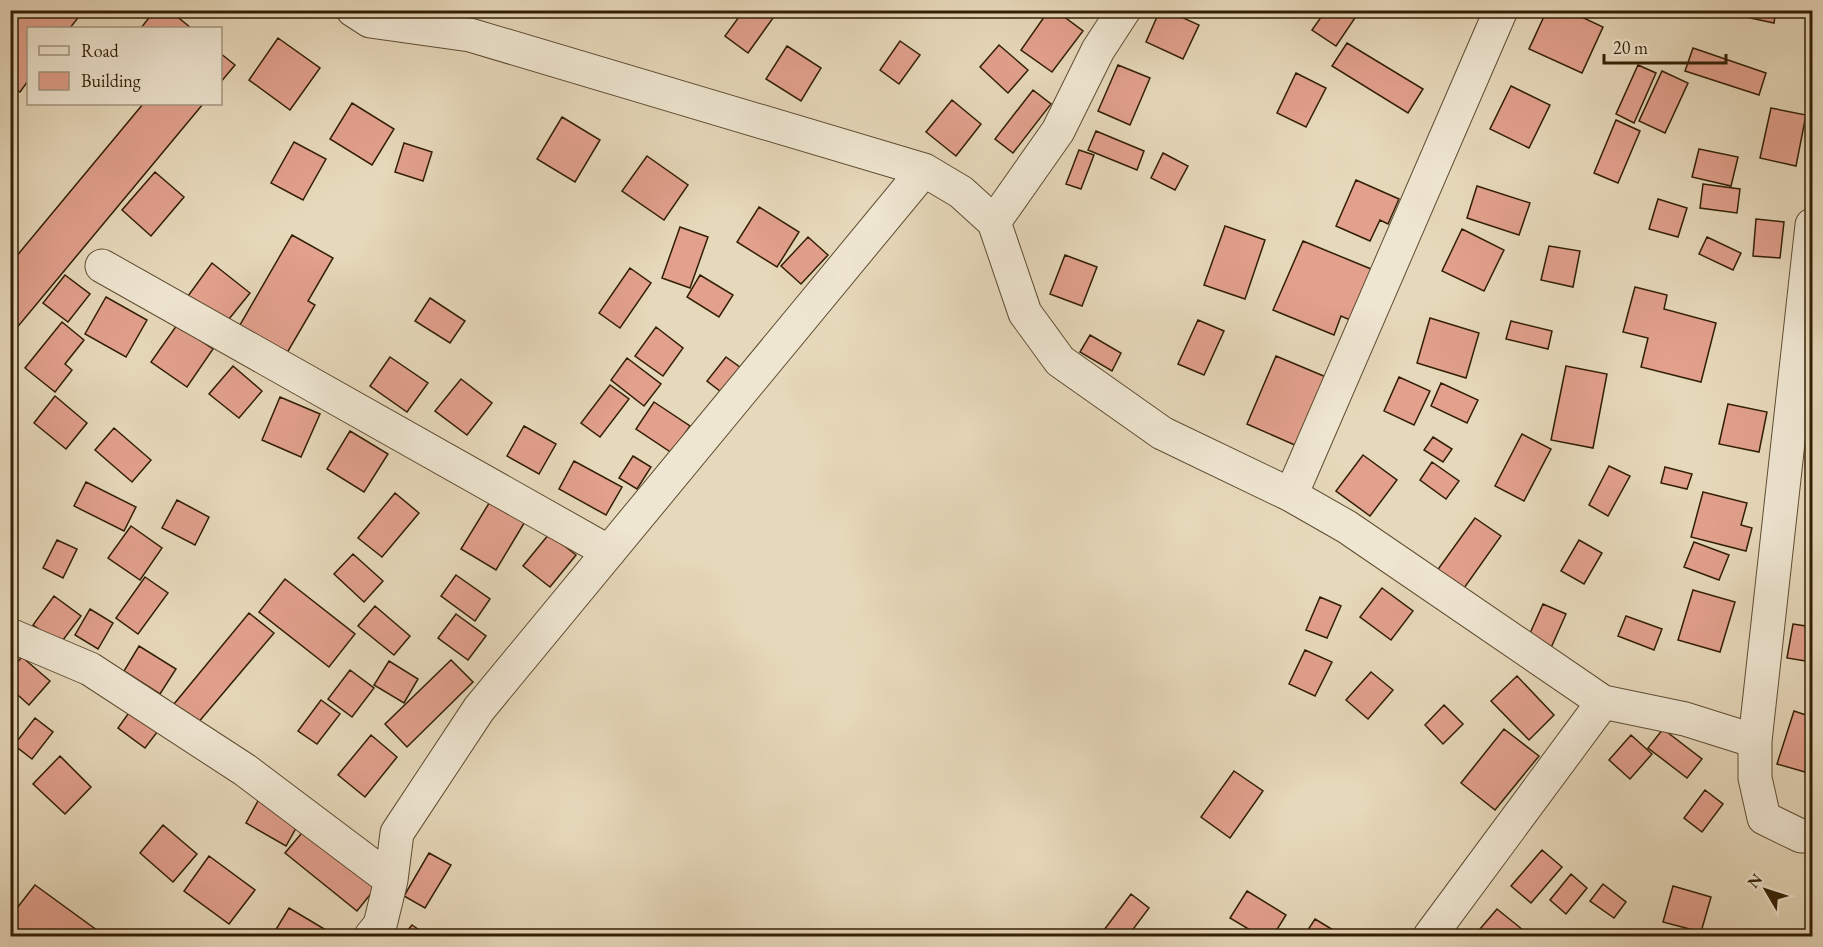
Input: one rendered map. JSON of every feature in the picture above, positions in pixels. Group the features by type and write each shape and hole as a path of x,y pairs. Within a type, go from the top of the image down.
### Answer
{"street":[{"path":"353,10 370,21 470,34 924,170 962,192 994,222 1024,313 1060,361 1162,433 1291,495 1347,527 1603,702 1685,719 1755,741"},
{"path":"994,222 1058,131 1098,50 1124,10"},
{"path":"1291,495 1500,10"},
{"path":"371,936 381,925 391,880 397,833 479,709 924,170"},
{"path":"1812,225 1755,741 1755,778 1764,818 1801,836 1812,836"},
{"path":"102,266 609,552"},
{"path":"10,635 90,669 245,770 391,880"},
{"path":"1430,936 1603,702"}],"building":[{"path":"10,10 84,10 71,27 27,27 27,82 20,92 10,85"},
{"path":"155,10 169,10 190,27 142,27"},
{"path":"744,10 778,11 748,53 725,36"},
{"path":"1049,10 1055,10 1083,31 1052,72 1021,50"},
{"path":"1160,10 1166,10 1199,25 1183,59 1146,42"},
{"path":"1326,10 1356,10 1359,12 1336,46 1312,30"},
{"path":"1547,10 1567,10 1603,27 1582,73 1529,49"},
{"path":"1742,10 1776,10 1774,23 1741,16"},
{"path":"278,38 320,68 290,110 249,80"},
{"path":"900,41 920,55 899,84 880,70"},
{"path":"1347,43 1423,89 1408,113 1332,66"},
{"path":"999,45 1028,70 1008,93 980,67"},
{"path":"787,46 821,68 801,101 766,79"},
{"path":"1693,48 1766,73 1759,95 1685,71"},
{"path":"222,55 235,65 222,81"},
{"path":"1118,65 1150,78 1130,125 1098,111"},
{"path":"1638,65 1656,73 1634,123 1616,114"},
{"path":"1662,71 1688,83 1665,133 1639,121"},
{"path":"1296,73 1326,88 1306,127 1277,113"},
{"path":"1511,86 1550,105 1529,148 1490,129"},
{"path":"1033,90 1051,104 1013,153 995,139"},
{"path":"952,100 981,124 956,156 926,132"},
{"path":"352,103 394,129 372,165 330,139"},
{"path":"142,105 202,105 10,336 10,264"},
{"path":"1771,108 1806,115 1796,166 1760,158"},
{"path":"562,117 600,140 575,182 537,159"},
{"path":"1616,120 1640,131 1618,183 1594,173"},
{"path":"1096,131 1144,151 1137,170 1088,150"},
{"path":"294,142 326,159 303,200 271,183"},
{"path":"404,143 432,152 423,181 395,172"},
{"path":"1699,149 1738,157 1731,186 1692,177"},
{"path":"1079,150 1094,155 1081,189 1066,184"},
{"path":"1163,153 1188,166 1175,190 1151,178"},
{"path":"647,156 688,185 664,220 622,191"},
{"path":"155,172 184,197 151,236 122,210"},
{"path":"1356,180 1399,199 1388,224 1380,220 1370,241 1336,226"},
{"path":"1703,184 1740,189 1737,213 1700,208"},
{"path":"1477,186 1530,203 1519,235 1467,218"},
{"path":"1658,199 1687,208 1678,237 1649,229"},
{"path":"759,207 799,232 777,267 737,242"},
{"path":"1756,219 1784,222 1780,258 1753,256"},
{"path":"1225,226 1265,240 1245,299 1204,285"},
{"path":"680,227 708,237 690,288 662,278"},
{"path":"1462,229 1504,250 1484,291 1442,271"},
{"path":"292,235 333,258 308,301 315,305 284,358 237,330"},
{"path":"808,237 828,255 801,284 781,266"},
{"path":"1707,237 1741,253 1733,270 1699,254"},
{"path":"1303,241 1376,271 1355,322 1341,316 1334,335 1273,310"},
{"path":"1549,246 1580,251 1573,287 1541,280"},
{"path":"1065,255 1097,267 1082,306 1050,294"},
{"path":"212,263 250,293 225,324 188,296"},
{"path":"630,268 651,283 620,328 599,313"},
{"path":"65,275 90,294 68,322 43,303"},
{"path":"700,275 733,295 719,317 687,297"},
{"path":"1635,287 1667,295 1664,309 1716,323 1701,382 1641,367 1648,338 1623,332"},
{"path":"106,297 147,320 126,357 85,334"},
{"path":"430,298 465,321 450,343 415,321"},
{"path":"1430,318 1479,333 1466,378 1417,363"},
{"path":"1198,320 1224,331 1204,375 1178,364"},
{"path":"1511,321 1552,331 1548,349 1506,339"},
{"path":"62,322 84,340 65,364 72,370 55,392 25,368"},
{"path":"177,325 213,349 187,387 151,362"},
{"path":"656,327 683,348 663,376 635,356"},
{"path":"1090,335 1121,353 1112,371 1080,352"},
{"path":"1276,356 1326,377 1297,446 1247,424"},
{"path":"390,357 428,383 407,412 370,386"},
{"path":"726,357 744,370 725,395 707,381"},
{"path":"627,358 661,384 644,406 611,380"},
{"path":"233,366 262,391 239,418 209,394"},
{"path":"1566,366 1607,374 1593,448 1551,440"},
{"path":"1399,377 1430,391 1414,425 1384,411"},
{"path":"461,379 492,403 467,435 435,411"},
{"path":"1441,383 1478,400 1467,423 1431,406"},
{"path":"610,385 629,399 600,437 581,423"},
{"path":"55,396 87,423 66,449 34,423"},
{"path":"280,397 320,414 301,457 262,440"},
{"path":"654,402 690,426 672,453 636,429"},
{"path":"1728,404 1767,412 1759,452 1719,444"},
{"path":"524,426 556,444 539,474 507,456"},
{"path":"114,428 151,460 132,482 95,450"},
{"path":"350,431 388,454 364,492 327,469"},
{"path":"1522,434 1551,449 1524,501 1495,486"},
{"path":"1433,437 1452,449 1443,462 1424,450"},
{"path":"1363,455 1397,480 1370,516 1336,491"},
{"path":"633,456 651,467 637,489 619,478"},
{"path":"574,461 622,487 606,515 559,489"},
{"path":"1432,462 1459,481 1446,499 1420,480"},
{"path":"1609,466 1630,476 1608,516 1589,505"},
{"path":"1665,467 1692,474 1687,489 1661,483"},
{"path":"86,482 136,507 124,531 74,506"},
{"path":"1703,492 1747,503 1741,525 1752,528 1746,551 1691,537"},
{"path":"395,493 419,513 382,557 358,538"},
{"path":"177,500 209,517 195,545 162,528"},
{"path":"491,500 526,520 496,570 461,549"},
{"path":"1475,518 1501,536 1462,591 1436,572"},
{"path":"131,526 162,548 140,580 108,558"},
{"path":"549,534 576,555 550,587 523,566"},
{"path":"57,540 77,549 63,578 43,568"},
{"path":"1579,540 1602,553 1584,584 1561,571"},
{"path":"1694,542 1729,555 1719,580 1684,567"},
{"path":"353,554 383,581 364,602 334,574"},
{"path":"456,575 490,599 475,621 441,596"},
{"path":"145,577 168,593 138,634 116,618"},
{"path":"285,579 355,634 329,667 259,612"},
{"path":"1382,588 1413,611 1391,640 1360,617"},
{"path":"1693,590 1735,602 1720,652 1678,640"},
{"path":"54,596 81,616 60,644 33,625"},
{"path":"1320,597 1341,606 1327,638 1306,630"},
{"path":"1543,604 1566,614 1550,650 1527,640"},
{"path":"375,606 410,636 394,655 358,626"},
{"path":"90,609 113,623 98,649 75,635"},
{"path":"249,613 274,633 197,724 174,704"},
{"path":"456,614 486,636 468,660 438,638"},
{"path":"1626,616 1662,629 1654,650 1618,636"},
{"path":"1793,624 1812,627 1812,662 1787,658"},
{"path":"139,646 176,669 160,694 124,671"},
{"path":"1305,650 1332,662 1315,696 1289,684"},
{"path":"22,657 50,681 29,705 10,688 10,670"},
{"path":"451,660 473,682 407,747 385,724"},
{"path":"389,661 418,679 404,703 374,685"},
{"path":"350,670 374,688 352,717 328,699"},
{"path":"1371,672 1393,690 1368,719 1346,700"},
{"path":"1517,676 1554,715 1529,740 1491,701"},
{"path":"321,700 340,714 317,744 298,731"},
{"path":"1444,705 1463,724 1443,744 1425,725"},
{"path":"133,707 161,727 145,748 118,728"},
{"path":"1794,711 1812,717 1812,774 1777,764"},
{"path":"35,718 53,732 32,759 14,745"},
{"path":"1504,729 1539,756 1495,810 1461,783"},
{"path":"1663,729 1702,759 1687,778 1648,748"},
{"path":"371,735 397,757 365,797 338,775"},
{"path":"1631,735 1652,754 1630,779 1609,760"},
{"path":"60,756 91,787 65,814 33,784"},
{"path":"1234,771 1263,791 1230,838 1201,817"},
{"path":"1705,790 1723,804 1702,832 1684,818"},
{"path":"259,799 300,821 286,846 246,823"},
{"path":"163,825 197,854 173,882 140,853"},
{"path":"306,828 377,886 357,911 285,853"},
{"path":"1542,850 1562,867 1531,903 1511,886"},
{"path":"429,853 451,865 425,908 404,896"},
{"path":"209,856 255,890 229,924 184,891"},
{"path":"1571,874 1587,888 1566,914 1550,900"},
{"path":"1603,884 1626,902 1614,918 1590,901"},
{"path":"35,885 105,936 10,936 10,917"},
{"path":"1673,886 1711,897 1701,932 1663,922"},
{"path":"1247,891 1286,915 1273,936 1260,936 1230,918"},
{"path":"1131,894 1149,908 1128,936 1103,936 1101,934"},
{"path":"289,908 331,933 329,936 272,936"},
{"path":"1497,909 1523,930 1518,936 1474,936"},
{"path":"1315,919 1343,936 1304,936"},
{"path":"412,925 428,936 403,936"}]}
